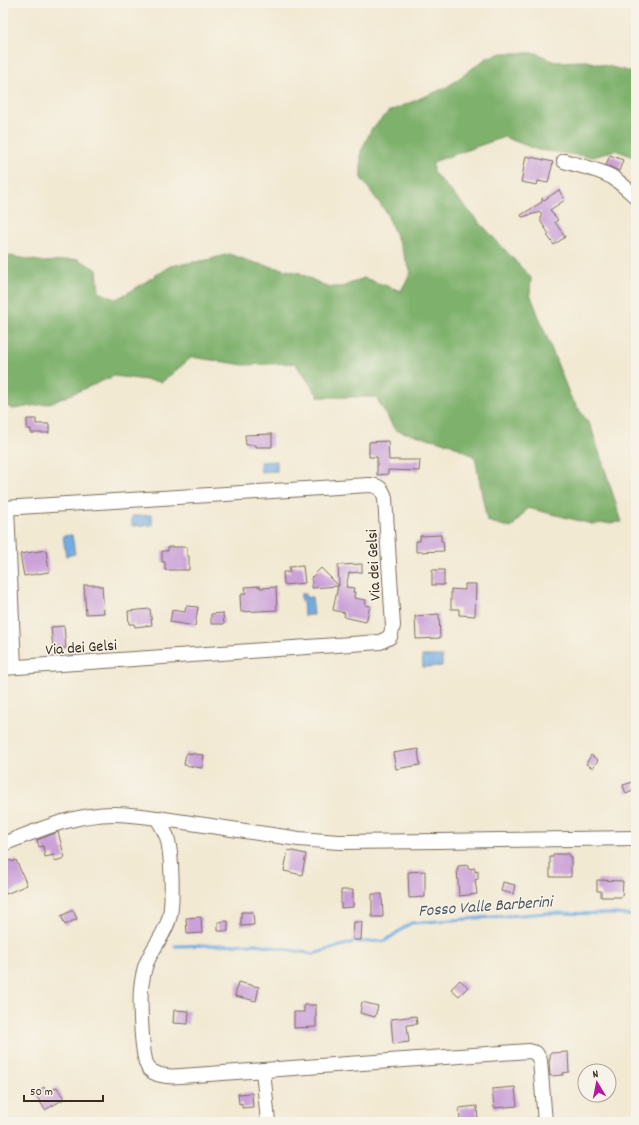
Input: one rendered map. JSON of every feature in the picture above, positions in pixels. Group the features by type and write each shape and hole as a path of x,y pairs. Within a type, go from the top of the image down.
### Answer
{"street":[{"path":"564,161 598,171 612,177 636,197"},
{"name":"Via dei Gelsi","path":"369,485 377,486 382,491 385,498 392,626 390,637 380,642 9,668 5,508 369,485"},
{"path":"3,844 59,823 91,816 120,814 294,838 339,842 439,842 636,838"},
{"path":"157,818 165,832 168,842 171,900 168,925 148,961 143,979 141,1001 144,1055 147,1066 150,1069 157,1074 168,1076 529,1051 536,1053 540,1060 545,1122"},
{"path":"264,1070 268,1122"}],"green space":[{"path":"502,53 537,53 555,62 586,61 636,73 636,158 615,150 594,157 538,150 504,137 433,162 433,172 531,278 530,294 570,396 591,427 622,522 592,524 528,508 511,528 487,521 475,457 451,444 395,430 376,397 319,397 295,363 244,365 192,357 162,382 114,376 51,403 13,409 3,404 3,255 45,262 78,259 97,270 99,292 116,299 170,266 207,260 229,254 255,263 300,273 327,287 342,287 364,278 401,291 411,272 386,212 361,178 361,151 371,130 388,112 447,87 488,57"}],"water":[{"path":"277,461 277,471 261,472 260,462"},
{"path":"152,515 152,525 132,526 132,516"},
{"path":"72,535 75,554 66,556 63,536"},
{"path":"301,594 306,594 306,598 312,597 314,615 304,615"},
{"path":"422,656 442,656 442,666 423,667"}],"building":[{"path":"610,155 623,160 619,171 606,165"},
{"path":"526,156 553,162 548,183 538,181 537,185 521,182"},
{"path":"559,190 565,200 550,210 558,220 555,222 565,237 554,245 541,222 541,212 522,217 521,215 542,202 542,198 544,200"},
{"path":"27,419 36,419 36,424 49,424 49,433 31,433 31,429 27,429"},
{"path":"272,434 272,447 256,447 256,445 246,445 245,435"},
{"path":"388,441 389,460 420,460 419,471 388,470 388,474 377,475 377,457 369,457 369,442"},
{"path":"441,535 444,551 416,552 416,541 420,541 420,536"},
{"path":"168,547 187,547 187,556 189,556 189,570 165,570 165,562 162,562 162,551 168,551"},
{"path":"46,550 49,572 24,576 20,554"},
{"path":"362,564 362,572 349,573 346,587 354,588 354,598 366,600 365,605 370,606 366,622 344,617 345,613 333,610 338,586 312,588 312,577 321,568 339,586 338,565"},
{"path":"303,566 305,583 284,585 283,572 290,572 289,567"},
{"path":"432,570 444,570 444,585 432,585"},
{"path":"465,584 476,584 475,616 459,615 459,609 451,609 451,589 465,590"},
{"path":"84,585 102,586 104,613 86,614"},
{"path":"260,586 260,588 276,587 277,610 241,612 240,596 246,593 245,587"},
{"path":"186,606 198,607 195,626 170,622 172,610 185,612"},
{"path":"150,609 152,625 135,627 134,624 129,624 128,611"},
{"path":"223,613 224,624 211,624 211,614"},
{"path":"439,614 440,638 416,639 415,616"},
{"path":"64,626 66,648 53,649 51,627"},
{"path":"418,749 420,765 396,769 393,753"},
{"path":"186,753 204,755 202,768 184,765"},
{"path":"591,755 598,760 593,768 586,764"},
{"path":"633,782 635,790 626,794 623,785"},
{"path":"58,832 65,858 55,861 54,855 45,857 43,846 39,847 37,840"},
{"path":"288,850 306,854 302,875 284,871"},
{"path":"553,854 569,854 569,857 571,857 571,877 550,877 550,857 553,857"},
{"path":"11,860 12,862 16,860 27,885 6,894 3,886 3,864"},
{"path":"468,865 468,869 475,868 475,872 478,871 478,879 475,880 477,894 459,896 457,869 458,866"},
{"path":"425,871 425,897 409,898 408,872"},
{"path":"597,880 623,881 622,897 601,897 601,891 597,891"},
{"path":"503,882 515,885 513,894 501,891"},
{"path":"341,890 353,890 353,907 341,908"},
{"path":"372,894 382,894 383,917 372,917"},
{"path":"73,910 77,919 65,925 61,916"},
{"path":"241,912 253,912 254,925 241,926"},
{"path":"201,917 202,933 187,934 186,918"},
{"path":"228,921 228,931 218,931 218,922"},
{"path":"354,922 362,922 361,940 353,940"},
{"path":"460,980 468,987 459,996 451,989"},
{"path":"238,982 259,987 256,1001 235,996"},
{"path":"362,1002 378,1006 375,1017 360,1013"},
{"path":"304,1005 316,1005 316,1027 294,1028 294,1012 304,1012"},
{"path":"174,1010 189,1011 188,1024 173,1023"},
{"path":"416,1016 417,1024 407,1025 409,1042 393,1044 391,1019"},
{"path":"568,1052 569,1072 563,1073 563,1075 550,1076 550,1053"},
{"path":"44,1087 47,1093 57,1087 64,1099 45,1110 35,1093"},
{"path":"515,1087 517,1106 494,1108 492,1089"},
{"path":"252,1093 253,1107 242,1108 242,1103 239,1104 238,1094"},
{"path":"477,1106 478,1122 460,1122 459,1108"}],"waterway":[{"name":"Fosso Valle Barberini","path":"175,946 256,944 313,954 354,942 385,941 411,923 548,913 616,914 636,916"}]}
